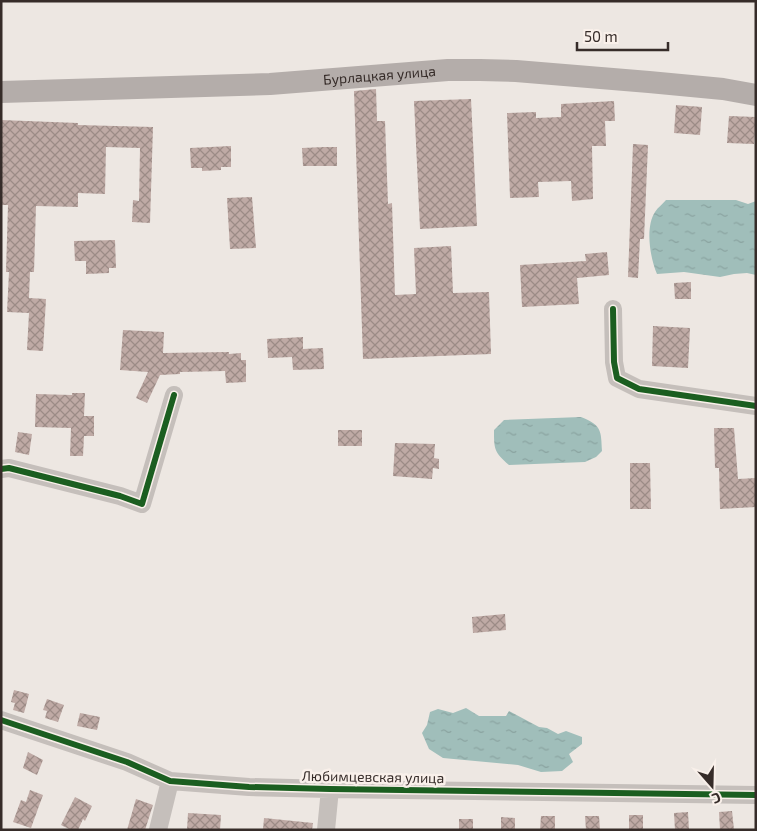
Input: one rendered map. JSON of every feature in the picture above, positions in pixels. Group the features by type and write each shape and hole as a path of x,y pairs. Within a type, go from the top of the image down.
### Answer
{"main road":[{"name":"Бурлацкая улица","path":"1,92 270,84 448,70 480,70 516,71 658,83 724,89 756,95"}],"street":[{"path":"612,308 614,362 617,378 639,388 756,406"},
{"path":"1,469 18,471 120,496 142,504 174,395"},
{"name":"Любимцевская улица","path":"1,720 127,762 170,781 249,787 330,789 756,795"},
{"path":"158,830 170,781"},
{"path":"326,830 330,789"}],"water":[{"path":"666,200 736,200 748,204 756,201 756,275 747,273 720,277 684,272 657,274 652,260 649,234 655,212"},
{"path":"581,417 597,426 601,438 602,451 596,457 585,462 509,465 500,457 496,450 494,430 504,420"},
{"path":"466,708 479,716 506,716 509,711 539,727 547,728 558,734 566,731 582,737 582,744 569,754 573,762 562,771 541,772 518,765 443,758 429,749 422,733 427,725 430,712 438,709 453,713"}],"building":[{"path":"376,89 377,121 385,121 388,204 392,203 395,295 416,294 414,248 451,246 453,293 489,292 491,354 363,359 354,91"},
{"path":"471,99 477,226 420,229 414,101"},
{"path":"614,101 615,121 605,121 606,146 592,146 593,199 572,201 571,181 538,182 539,197 510,198 507,113 536,112 536,118 561,117 561,104"},
{"path":"676,105 702,107 700,135 674,133"},
{"path":"729,116 756,117 754,144 727,143"},
{"path":"1,120 153,127 150,223 132,222 133,200 139,201 140,148 106,147 105,194 78,193 78,207 36,206 34,272 30,272 29,298 46,299 43,351 27,350 29,313 7,312 9,272 6,272 8,205 1,205"},
{"path":"633,144 648,145 644,239 640,239 638,278 628,277"},
{"path":"231,146 231,167 221,167 221,170 202,171 202,168 191,168 190,148"},
{"path":"337,147 337,166 303,166 302,148"},
{"path":"252,197 256,248 230,249 227,198"},
{"path":"115,240 116,268 109,268 109,273 86,274 86,261 75,261 74,241"},
{"path":"607,252 609,275 577,278 579,304 522,307 520,265 586,261 585,254"},
{"path":"691,282 691,299 675,299 674,283"},
{"path":"653,326 690,328 688,368 652,366"},
{"path":"123,330 164,332 163,353 241,353 241,360 246,360 246,382 226,383 225,371 180,372 180,374 160,375 147,403 136,398 148,372 120,370"},
{"path":"303,337 303,349 323,348 324,369 293,370 292,357 268,358 267,339"},
{"path":"72,393 85,393 84,416 94,416 94,436 84,436 83,456 70,456 71,428 35,427 36,394 72,395"},
{"path":"714,428 734,428 738,479 756,478 756,507 720,509 719,468 715,468"},
{"path":"338,430 362,430 362,446 338,446"},
{"path":"18,432 32,434 29,455 15,452"},
{"path":"395,443 435,444 434,458 439,459 439,469 433,468 432,479 393,476"},
{"path":"630,463 650,463 651,509 630,509"},
{"path":"505,614 506,630 473,633 472,617"},
{"path":"14,690 29,694 24,713 13,710 15,703 11,702"},
{"path":"47,699 64,705 58,722 45,718 47,711 43,710"},
{"path":"80,713 100,717 97,730 77,726"},
{"path":"28,752 43,760 37,775 23,768"},
{"path":"30,790 43,795 31,828 13,822 21,800 26,802"},
{"path":"75,797 92,806 85,821 83,819 78,830 71,830 61,825"},
{"path":"136,799 153,805 145,830 127,830"},
{"path":"732,811 734,830 720,830 719,812"},
{"path":"688,812 689,830 675,830 674,813"},
{"path":"188,813 221,815 220,830 187,830"},
{"path":"629,815 643,815 643,830 629,830"},
{"path":"541,816 555,816 555,830 540,830"},
{"path":"585,816 599,816 600,830 586,830"},
{"path":"501,817 515,818 515,830 501,830"},
{"path":"264,818 313,823 312,830 263,830"},
{"path":"459,819 473,819 473,830 459,830"}],"cycle path":[{"path":"613,309 614,362 617,378 639,389 756,406"},
{"path":"1,469 9,468 120,496 142,504 174,395"},
{"path":"1,720 127,762 170,781 249,787 330,789 756,795"}]}
